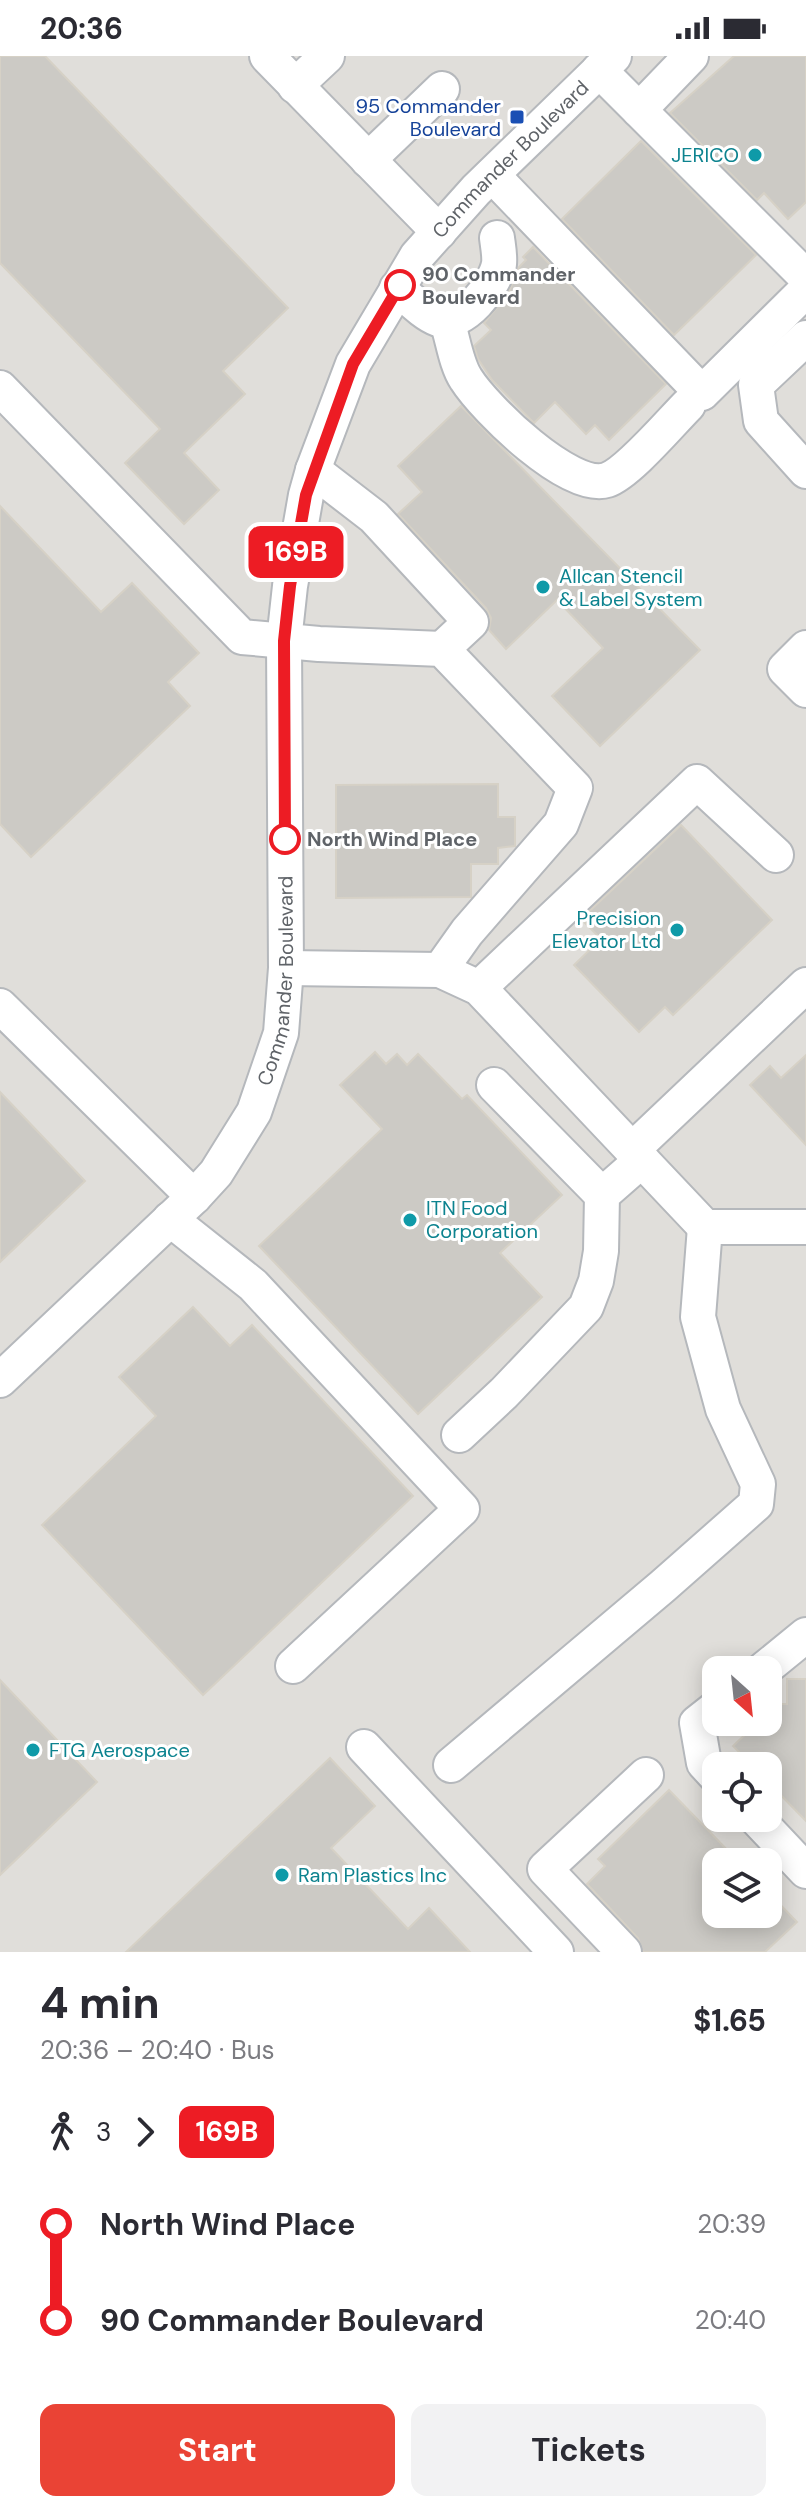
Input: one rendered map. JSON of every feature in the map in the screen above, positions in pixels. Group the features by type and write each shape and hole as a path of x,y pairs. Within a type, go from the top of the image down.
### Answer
{"street":[{"path":"267,56 439,232"},
{"path":"295,86 327,56"},
{"path":"639,110 691,56"},
{"path":"607,63 639,110 806,277"},
{"name":"Commander Boulevard","path":"0,1380 216,1173 254,1112 281,1033 286,968 284,641 295,556 313,470 353,364 417,256 492,175 607,63"},
{"path":"368,160 442,89"},
{"path":"492,175 702,393 806,290"},
{"path":"397,288 436,319 447,321 475,303 493,281 499,261 497,238 464,204"},
{"path":"497,238 548,232"},
{"path":"447,321 465,378 486,403 551,463 575,477 592,482 608,480 624,470 688,405"},
{"path":"806,338 756,385 761,421 806,471"},
{"path":"0,388 242,637 442,649 575,788 561,824 467,932 440,970"},
{"path":"313,470 374,517 471,622 442,649"},
{"path":"806,648 785,669 806,690"},
{"path":"479,988 697,782 776,855"},
{"path":"286,968 440,970 479,988 705,1227 806,1227"},
{"path":"459,1435 586,1307 596,1281 601,1251 602,1195 637,1155 806,985"},
{"path":"0,1006 182,1208 462,1509 293,1666"},
{"path":"494,1085 602,1195"},
{"path":"451,1765 756,1504 758,1484 723,1409 698,1317 705,1227"},
{"path":"780,1656 806,1635"},
{"path":"702,1719 697,1723 702,1752"},
{"path":"364,1747 556,1952"},
{"path":"624,1952 545,1869 646,1775"},
{"path":"769,1832 806,1871"}],"shaded area":[{"path":"0,56 806,56 806,1952 0,1952"}],"building":[{"path":"0,56 45,56 288,308 223,371 245,394 184,453 219,490 184,524 125,463 160,429 0,263"},
{"name":"JERICO","path":"734,56 806,56 806,202 788,219 764,193 757,200 670,113"},
{"path":"641,141 756,255 674,335 562,219"},
{"path":"533,247 666,384 609,440 595,425 586,434 555,402 534,423 492,380 478,359 474,346 491,330 484,323 508,294 519,267 526,260 523,257"},
{"name":"Allcan Stencil & Label System","path":"461,406 700,650 600,746 552,696 603,648 557,600 506,649 489,630 491,618 486,608 398,514 422,492 398,466"},
{"path":"0,506 101,612 132,583 199,653 168,682 190,706 31,857 0,824"},
{"path":"498,784 498,817 515,817 515,846 498,848 498,864 471,864 471,897 336,898 336,785"},
{"name":"Precision Elevator Ltd","path":"681,825 772,920 673,1015 665,1007 639,1032 574,965 601,939 581,919"},
{"name":"ITN Food Corporation","path":"375,1052 386,1064 397,1054 407,1065 418,1054 462,1099 467,1095 562,1195 500,1253 542,1297 418,1414 259,1246 382,1129 340,1085"},
{"path":"806,1055 806,1145 750,1085 770,1066 781,1078"},
{"path":"0,1092 85,1181 0,1262"},
{"path":"193,1307 230,1346 252,1325 413,1496 203,1695 42,1525 156,1416 119,1377"},
{"path":"787,1679 806,1679 806,1821 782,1796 782,1752 739,1752 733,1746 744,1736 782,1736 782,1704 787,1704"},
{"name":"FTG Aerospace","path":"0,1680 97,1782 0,1875"},
{"name":"Ram Plastics Inc","path":"330,1758 375,1806 331,1848 408,1929 429,1908 470,1952 126,1952"},
{"path":"669,1790 702,1824 702,1832 710,1832 725,1848 702,1848 702,1928 782,1928 782,1906 797,1922 765,1952 643,1952 638,1938 587,1884 605,1866 598,1859"}],"bus line":[{"name":"169B","path":"285,839 284,641 306,495 353,364 400,285"}],"place":[{"name":"95 Commander Boulevard","path":"517,117"},
{"name":"JERICO","path":"755,155"},
{"name":"90 Commander Boulevard","path":"400,285"},
{"name":"Allcan Stencil & Label System","path":"543,587"},
{"name":"North Wind Place","path":"285,839"},
{"name":"Precision Elevator Ltd","path":"677,930"},
{"name":"ITN Food Corporation","path":"410,1220"},
{"name":"FTG Aerospace","path":"33,1750"},
{"name":"Ram Plastics Inc","path":"282,1875"}]}
